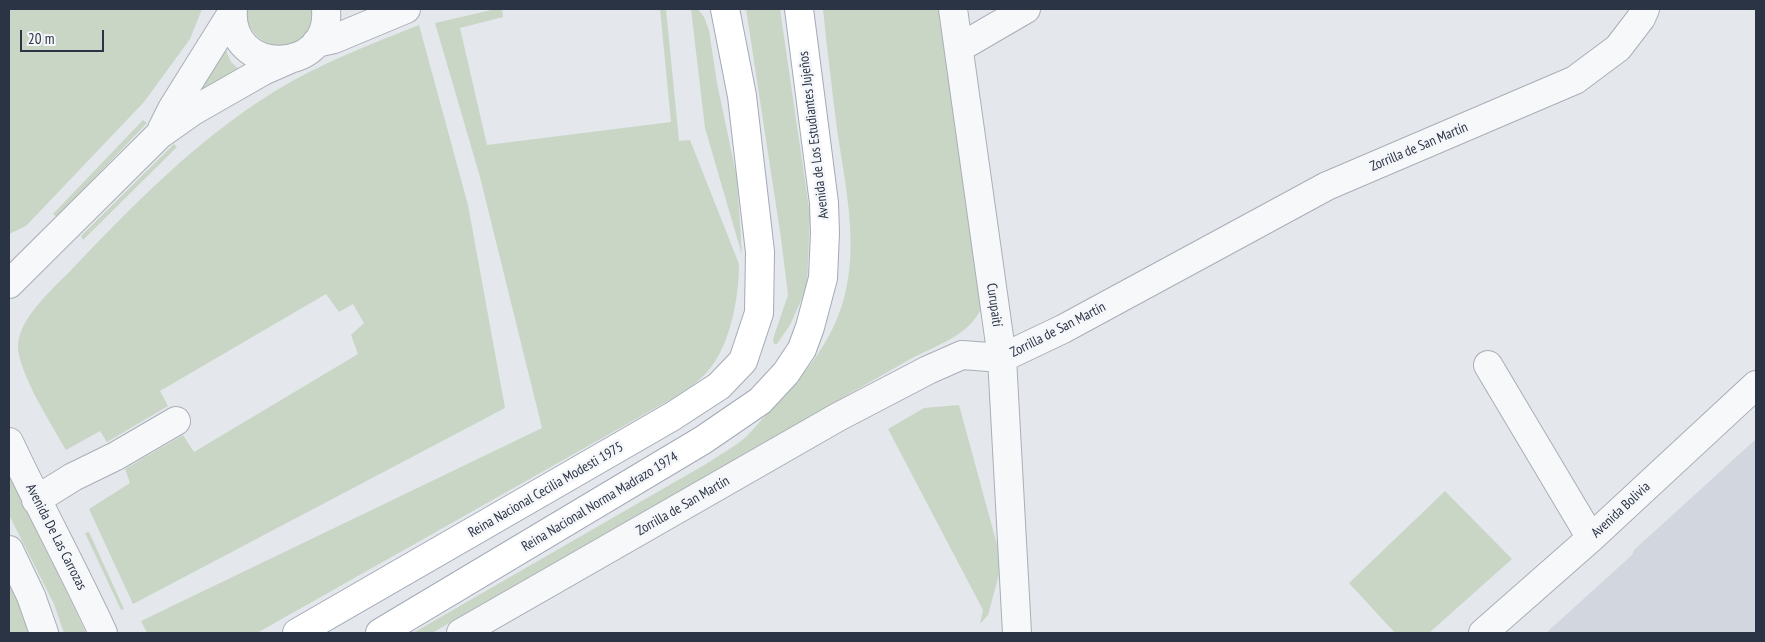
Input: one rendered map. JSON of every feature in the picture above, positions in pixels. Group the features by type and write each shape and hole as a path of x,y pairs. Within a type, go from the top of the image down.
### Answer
{"main road":[{"name":"Reina Nacional Cecilia Modesti 1975","path":"297,633 673,416 718,386 743,361 759,313 760,252 742,96 725,9"},
{"name":"Avenida de Los Estudiantes Jujeños","path":"799,9 824,202 825,233 823,278 810,327 802,348"},
{"name":"Reina Nacional Norma Madrazo 1974","path":"380,633 539,540 760,402 786,373 802,348"}],"street":[{"path":"9,284 159,135 193,112 263,71 299,57 308,51 322,33 326,23 326,9"},
{"path":"316,43 334,40 406,9"},
{"path":"959,48 1026,9"},
{"name":"Zorrilla de San Martín","path":"461,633 838,417 928,370 962,356 1002,358 1063,329 1326,186 1575,80 1618,48 1641,18 1645,9"},
{"path":"233,11 234,27 240,39 249,50 260,57 274,61 288,60"},
{"path":"159,135 172,109 233,11"},
{"name":"Curupaití","path":"961,13 959,48 1002,358 1017,633"},
{"path":"1488,365 1590,538"},
{"name":"Avenida Bolivia","path":"1483,633 1590,538 1756,385"},
{"path":"36,500 73,477 116,456 176,421"},
{"name":"Avenida De Las Carrozas","path":"9,442 36,500 76,574 103,633"},
{"path":"9,550 32,596 44,633"}],"shaded area":[{"path":"1756,439 1756,633 1546,633 1632,555 1634,550"}],"green space":[{"path":"9,9 202,9 190,39 144,102 26,226 9,234"},
{"path":"246,9 311,9 311,26 301,41 291,46 281,47 260,39 252,30 247,20"},
{"path":"502,9 503,17 460,28 487,145 671,122 660,9 666,9 679,141 690,140 739,264 737,294 731,326 719,355 711,368 701,378 673,398 257,633 147,633 141,621 542,428 480,177 435,23"},
{"path":"691,9 698,9 704,17 709,30 717,83 737,178 742,255 705,128"},
{"path":"746,9 780,9 810,215 807,287 790,325 777,344 774,344 773,339 788,295"},
{"path":"823,9 940,9 981,309 976,318 969,326 951,339 912,358 432,633 413,633 706,464 737,444 750,433 791,388 823,346 839,315 844,298 850,257 850,235 847,192 837,129"},
{"path":"419,25 468,205 505,408 133,604 89,509 130,483 125,469 183,435 194,452 358,354 351,335 364,323 353,304 339,312 326,294 160,391 168,406 107,442 100,431 66,450 36,398 23,369 18,345 20,334 31,313 120,219 192,152 218,131 244,111 307,73"},
{"path":"225,48 231,62 243,73 185,113"},
{"path":"143,120 147,123 57,217 53,214"},
{"path":"174,144 177,147 83,240 81,236"},
{"path":"959,405 1002,563 988,615 980,624 983,610 888,429 924,408"},
{"path":"9,469 86,633 64,633 54,604 9,515"},
{"path":"1445,491 1512,559 1429,633 1395,633 1349,583"},
{"path":"89,532 124,609 121,610 85,533"},
{"path":"9,568 34,633 9,633"}]}
